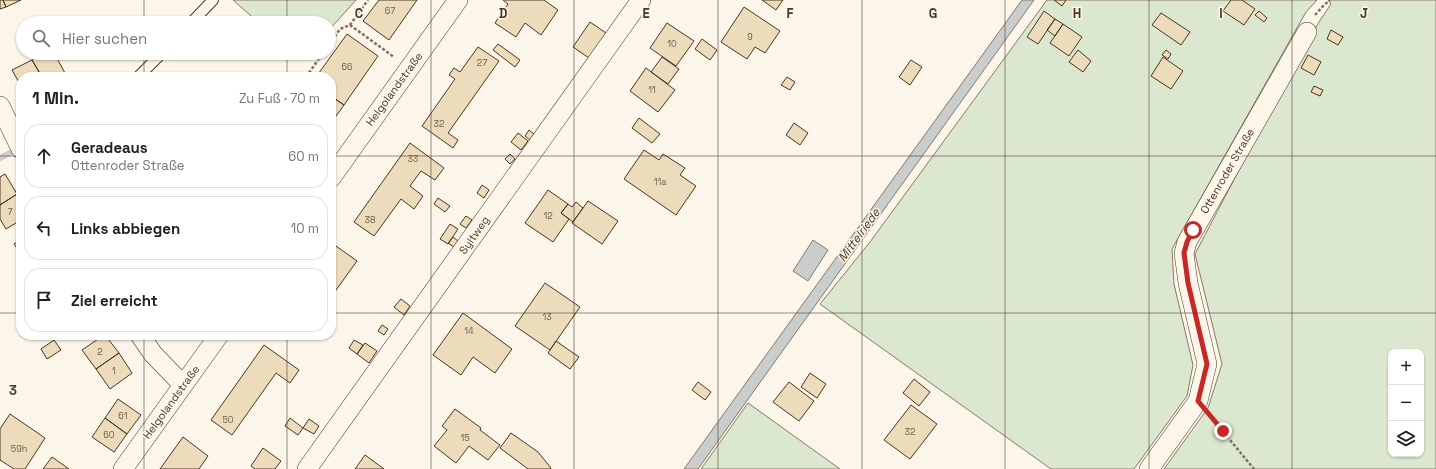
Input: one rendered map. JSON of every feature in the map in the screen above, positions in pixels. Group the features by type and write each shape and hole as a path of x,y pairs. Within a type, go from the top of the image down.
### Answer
{"street":[{"name":"Helgolandstraße","path":"336,171 458,0"},
{"name":"Syltweg","path":"307,469 641,0"},
{"name":"Ottenroder Straße","path":"1149,469 1198,401 1207,364 1188,283 1184,253 1187,242 1307,32"},
{"path":"0,106 16,138"},
{"path":"143,340 153,354 183,385"},
{"name":"Helgolandstraße","path":"122,469 214,340"}],"lane":[{"path":"198,16 214,0"},
{"path":"143,72 155,60"}],"path":[{"path":"336,35 340,29 350,25 368,0"},
{"path":"350,25 409,68"},
{"path":"310,72 318,60"},
{"path":"1198,401 1254,469"}],"green space":[{"path":"233,0 356,0 336,22 336,16 251,16"},
{"path":"1047,0 1317,0 1306,12 1172,249 1174,284 1193,365 1187,396 1134,469 1051,469 820,304 870,242"},
{"path":"1328,0 1436,0 1436,469 1164,469 1208,408 1222,364 1195,254 1319,22 1331,4"},
{"path":"748,403 840,469 701,469"}],"water":[{"name":"Mittelriede","path":"1022,0 1034,0 698,469 684,469"},
{"path":"813,240 828,250 808,281 793,271"}],"building":[{"path":"0,0 3,0 6,7 0,9"},
{"path":"3,0 21,0 6,7"},
{"path":"379,0 417,0 389,40 363,21"},
{"path":"503,0 544,0 558,10 541,35 525,23 516,37 495,23 508,4"},
{"path":"762,0 783,0 776,10"},
{"path":"1054,0 1066,0 1062,6"},
{"path":"1231,0 1242,0 1255,9 1244,25 1223,11"},
{"path":"744,7 780,31 765,53 755,47 747,59 721,42"},
{"path":"1044,11 1055,19 1038,44 1027,37"},
{"path":"1259,11 1267,18 1264,22 1255,15"},
{"path":"1161,13 1190,32 1181,45 1152,25"},
{"path":"1055,19 1063,24 1055,36 1047,30"},
{"path":"590,22 606,33 589,58 573,47"},
{"path":"667,23 694,41 676,66 650,48"},
{"path":"1063,24 1082,37 1069,56 1050,43"},
{"path":"1331,30 1343,37 1338,45 1327,39"},
{"path":"347,34 378,56 344,105 336,99 336,72 320,72 328,60 336,60 336,49"},
{"path":"702,39 717,50 710,60 695,49"},
{"path":"498,44 520,60 515,67 493,50"},
{"path":"478,47 499,61 448,133 458,140 453,148 422,126 455,79 449,75 454,68 460,72"},
{"path":"1078,50 1091,61 1083,72 1069,62"},
{"path":"1166,50 1171,54 1168,59 1162,55"},
{"path":"1308,55 1321,62 1314,75 1301,68"},
{"path":"662,57 679,69 668,84 651,72"},
{"path":"1163,57 1183,71 1171,89 1151,76"},
{"path":"32,60 58,60 64,72 39,72"},
{"path":"32,60 39,72 16,72 16,77 12,70"},
{"path":"911,60 922,67 910,85 899,77"},
{"path":"646,68 675,90 658,112 630,91"},
{"path":"787,77 795,82 790,90 781,85"},
{"path":"1314,86 1323,90 1320,96 1311,92"},
{"path":"336,99 344,105 336,116"},
{"path":"639,118 660,134 652,143 632,128"},
{"path":"794,123 808,133 800,145 786,135"},
{"path":"529,130 534,134 530,140 525,136"},
{"path":"518,133 528,141 521,150 511,142"},
{"path":"410,143 444,168 435,180 421,171 410,186 423,196 414,209 401,199 374,236 354,222"},
{"path":"644,150 659,160 663,154 685,168 680,175 696,186 676,215 624,179"},
{"path":"510,154 515,159 510,164 505,159"},
{"path":"5,174 16,195 0,205 0,177"},
{"path":"482,185 489,190 484,198 477,193"},
{"path":"548,190 568,204 561,213 569,219 553,242 525,223"},
{"path":"16,195 16,223 6,229 0,219 0,205"},
{"path":"438,198 450,206 445,212 434,204"},
{"path":"588,201 618,221 602,244 572,223"},
{"path":"576,202 583,208 573,222 561,213 568,204 572,207"},
{"path":"466,216 472,220 466,228 460,224"},
{"path":"450,224 458,229 448,244 440,239"},
{"path":"453,237 458,241 454,247 448,243"},
{"path":"336,246 357,261 336,290"},
{"path":"545,283 580,307 550,350 515,326"},
{"path":"401,299 410,306 404,315 394,307"},
{"path":"463,313 512,349 495,373 473,357 461,375 433,355"},
{"path":"382,325 388,329 384,335 378,331"},
{"path":"54,340 61,350 47,359 41,349"},
{"path":"97,340 109,340 119,353 96,369 82,350"},
{"path":"354,340 363,345 357,354 349,348"},
{"path":"556,341 579,357 570,369 548,353"},
{"path":"365,343 377,351 369,363 357,354"},
{"path":"264,345 299,370 290,383 276,373 232,435 211,420"},
{"path":"119,353 132,373 110,389 96,369"},
{"path":"810,373 826,384 817,398 801,387"},
{"path":"914,379 930,392 919,406 903,393"},
{"path":"698,382 711,392 705,400 692,390"},
{"path":"789,382 814,401 799,421 773,402"},
{"path":"118,399 141,415 127,434 105,418"},
{"path":"911,405 937,424 910,459 884,440"},
{"path":"455,409 481,428 480,430 500,445 488,460 469,446 456,463 434,446 447,430 442,426"},
{"path":"10,414 45,438 25,469 14,469 0,460 0,429"},
{"path":"105,418 127,434 114,452 92,437"},
{"path":"290,418 303,428 298,435 285,426"},
{"path":"309,419 319,426 314,434 303,428"},
{"path":"511,433 538,452 551,468 528,469 500,448"},
{"path":"183,437 208,456 199,469 160,469"},
{"path":"263,448 281,461 275,469 255,469 251,466"},
{"path":"365,455 384,469 355,469"},
{"path":"52,457 69,469 43,469"}],"waterway":[{"path":"0,158 16,150"}],"route":[{"path":"1193,230 1187,242 1184,253 1188,283 1207,364 1198,401 1223,431"}]}
